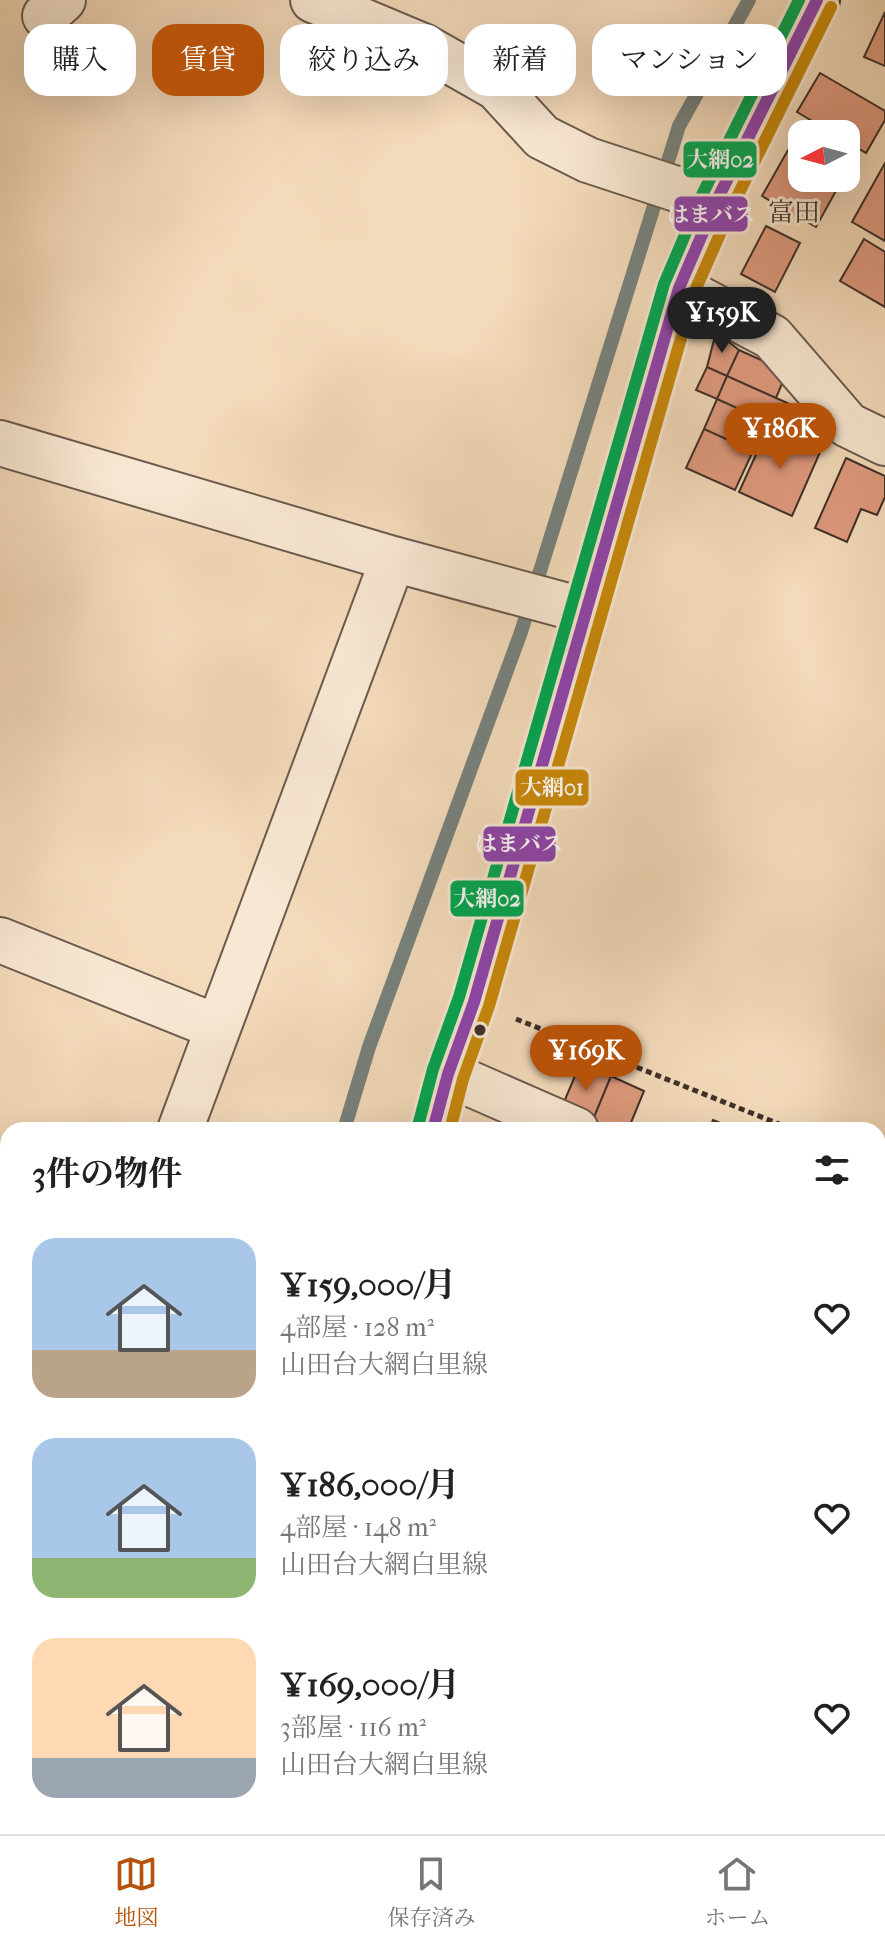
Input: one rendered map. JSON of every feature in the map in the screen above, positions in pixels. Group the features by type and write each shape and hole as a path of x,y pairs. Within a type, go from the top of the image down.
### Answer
{"main road":[{"path":"435,1122 448,1074 474,1002 679,288 716,202 817,0"}],"street":[{"path":"313,0 425,47 497,88 542,137 588,160 716,202"},
{"path":"679,288 772,337 848,425 885,443"},
{"path":"0,443 393,559 586,611"},
{"path":"183,1122 393,559"},
{"path":"0,940 217,1027"},
{"path":"448,1074 558,1122"}],"path":[{"path":"474,1002 774,1122"}],"building":[{"path":"885,12 885,66 864,57"},
{"path":"820,73 885,111 885,120 866,153 860,149 860,120 810,120 797,112"},
{"path":"788,150 788,192 835,192 816,227 762,196"},
{"path":"885,163 885,241 852,222"},
{"path":"766,226 800,243 775,292 741,274"},
{"path":"864,239 885,252 885,307 840,281"},
{"path":"716,332 739,350 727,376 707,367"},
{"path":"739,350 787,372 776,398 727,376"},
{"path":"707,367 727,376 717,399 696,390"},
{"path":"727,376 794,406 783,429 717,399"},
{"path":"717,399 766,421 753,451 704,429"},
{"path":"769,426 821,450 792,516 739,492"},
{"path":"704,429 753,451 735,490 686,468"},
{"path":"846,458 885,476 885,497 877,515 861,509 847,542 815,528"},
{"path":"580,1064 611,1076 592,1122 561,1109"},
{"path":"611,1076 644,1091 631,1122 592,1122"}],"waterway":[{"path":"346,1122 369,1047 521,632 679,126 749,0"}],"transit line":[{"name":"大網02","path":"419,1122 433,1069 459,997 664,284 702,195 799,0"},
{"name":"はまバス","path":"435,1122 448,1074 474,1002 679,288 716,202 817,0"},
{"name":"大網01","path":"452,1122 463,1079 489,1006 694,293 731,209 831,7"}],"district":[{"name":"富田","path":"794,212"}]}
